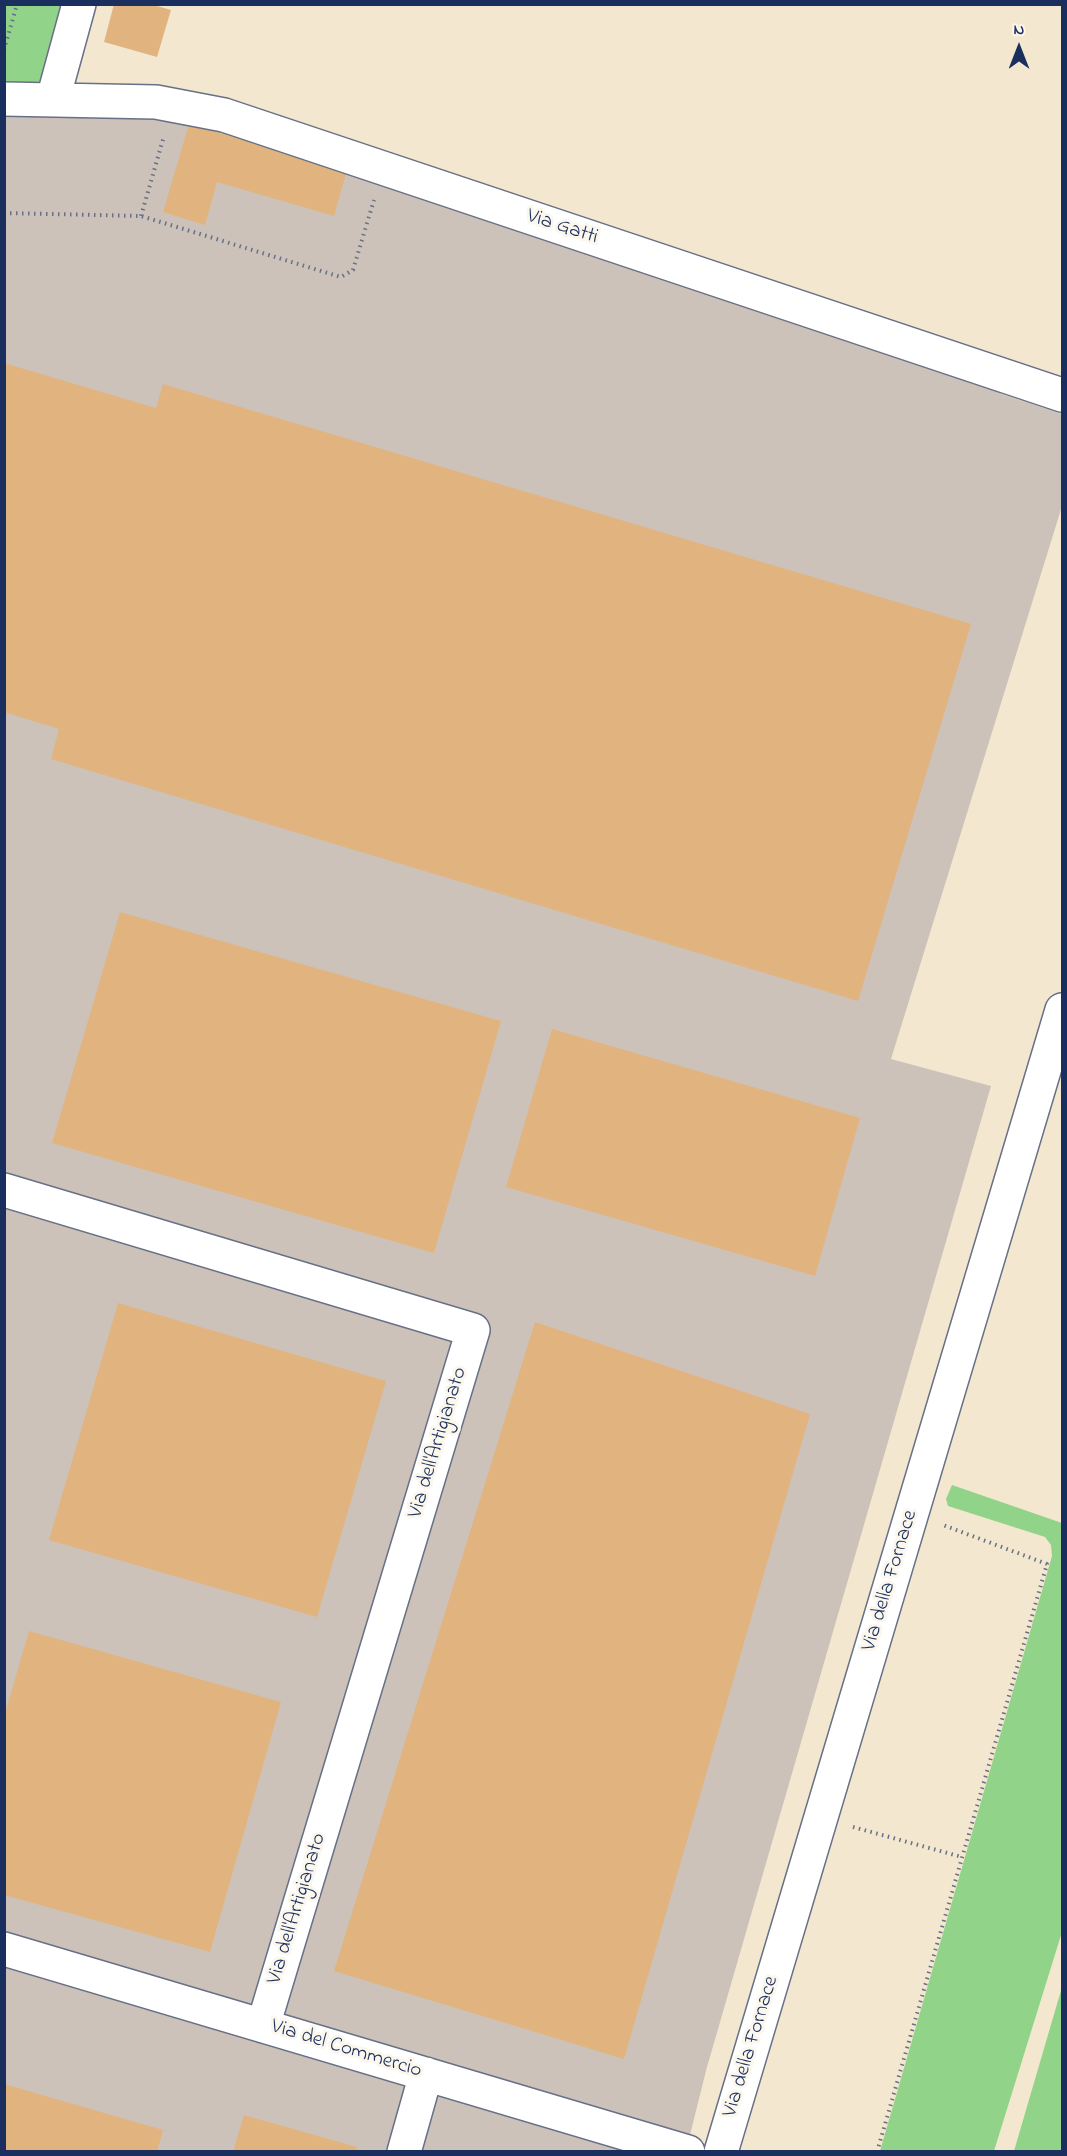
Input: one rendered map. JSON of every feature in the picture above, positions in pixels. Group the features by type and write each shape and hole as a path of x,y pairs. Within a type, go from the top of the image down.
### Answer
{"street":[{"path":"53,99 79,4"},
{"name":"Via Gatti","path":"4,99 156,102 224,115 1062,395"},
{"name":"Via della Fornace","path":"721,2151 1062,1011"},
{"name":"Via dell'Artigianato","path":"4,1190 473,1330 263,2026"},
{"name":"Via del Commercio","path":"4,1949 688,2151"},
{"path":"404,2151 426,2074"}],"path":[{"path":"4,50 17,4"},
{"path":"141,216 167,124"},
{"path":"4,213 141,216 341,277 353,270 376,195"},
{"path":"877,2151 1047,1564 936,1523"},
{"path":"820,1818 962,1857"}],"shaded area":[{"path":"5,110 224,115 960,361 1001,394 1062,414 1062,506 891,1059 991,1086 707,2067 686,2151 5,2152"}],"green space":[{"path":"4,5 69,5 50,69 37,83 25,88 5,90"},
{"path":"952,1485 1062,1523 1062,1932 994,2151 880,2151 1052,1556 1051,1545 1045,1537 948,1506 946,1499"},
{"path":"1062,1987 1062,2151 1014,2151"}],"building":[{"path":"114,4 150,4 171,10 157,57 104,42"},
{"path":"189,124 347,170 334,216 217,182 205,225 163,212"},
{"path":"4,363 156,408 163,384 971,624 858,1001 51,759 59,729 4,712"},
{"path":"120,912 501,1021 434,1253 52,1143"},
{"path":"552,1029 860,1118 815,1276 506,1187"},
{"path":"118,1303 386,1381 317,1617 49,1540"},
{"path":"535,1322 810,1414 624,2059 334,1971"},
{"path":"29,1631 281,1702 210,1952 4,1895 4,1717"},
{"path":"4,2084 163,2130 157,2152 4,2152"},
{"path":"244,2115 357,2147 356,2152 233,2152"}]}
